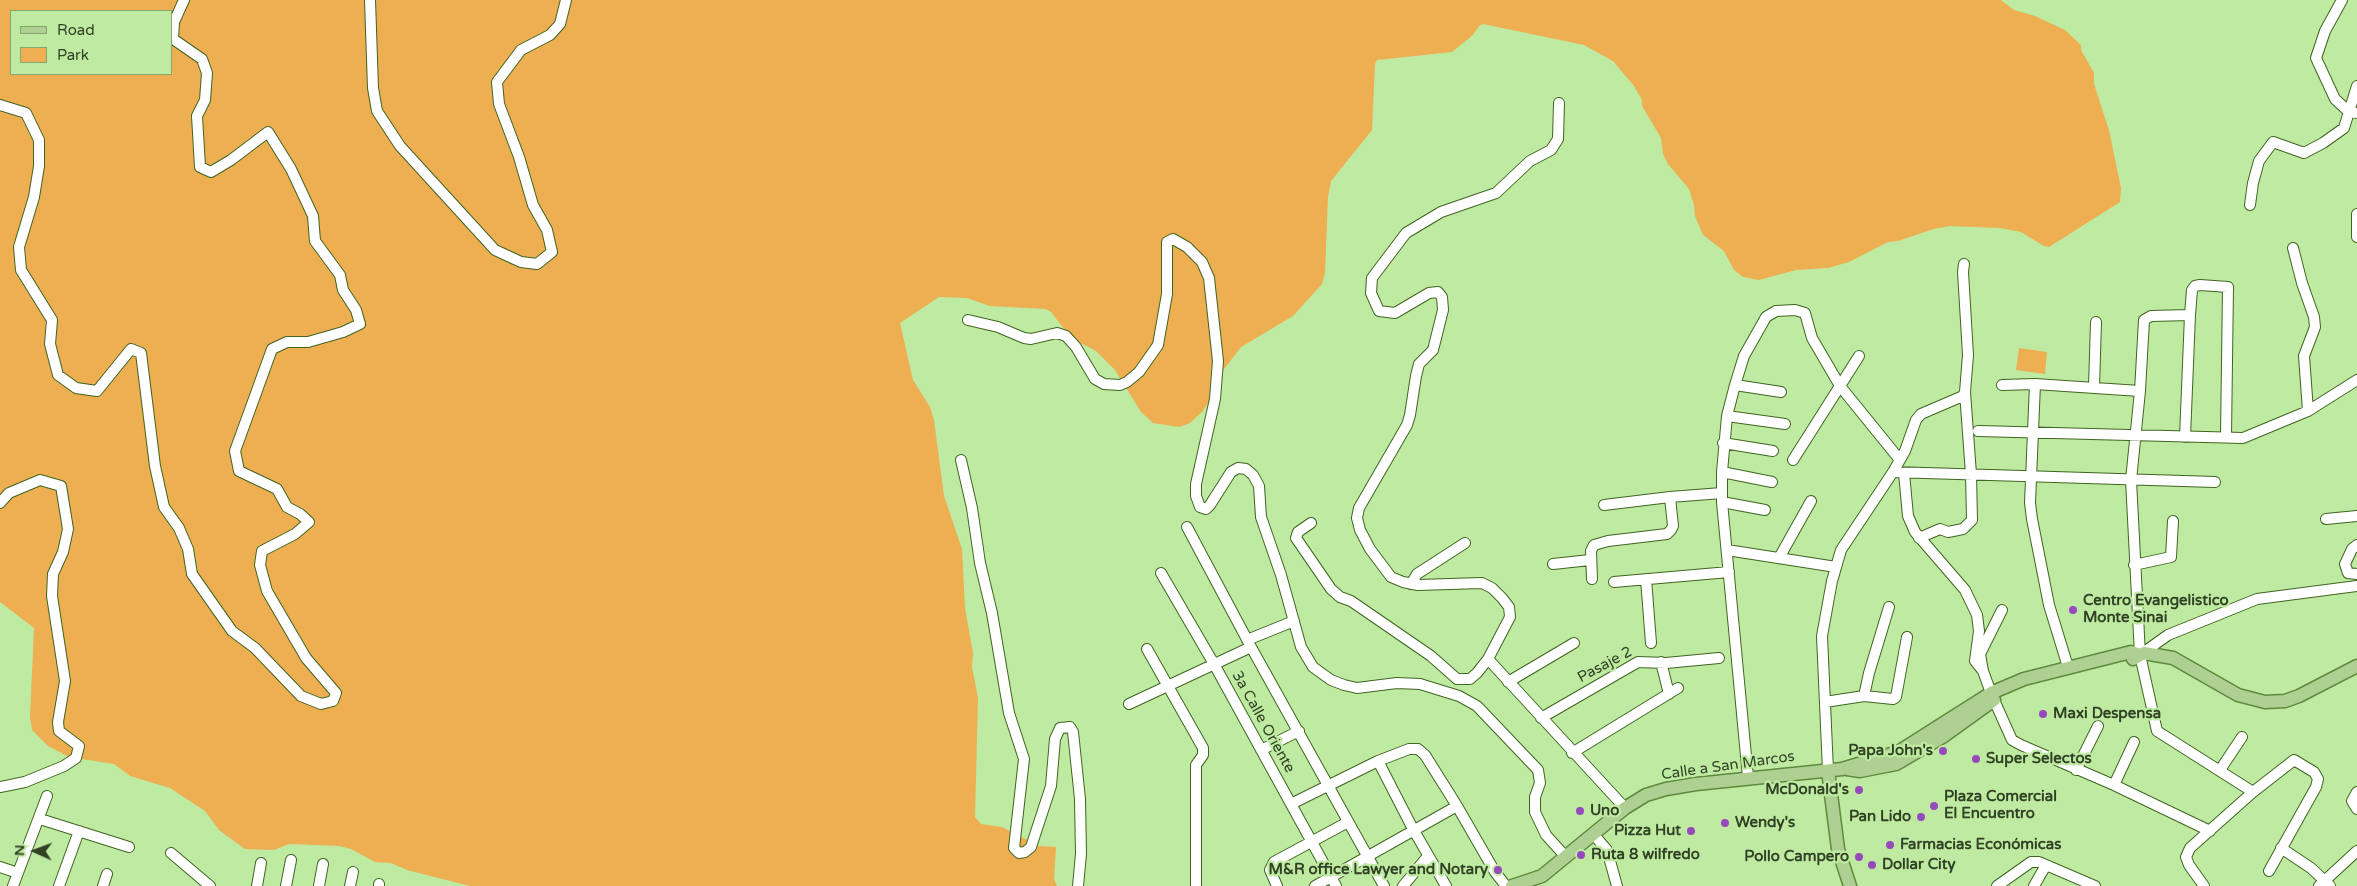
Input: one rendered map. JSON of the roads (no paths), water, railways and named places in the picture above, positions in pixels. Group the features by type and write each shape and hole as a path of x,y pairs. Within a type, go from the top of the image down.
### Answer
{"main road":[{"path":"1842,769 1860,771 1896,764 1966,714 1965,709 1971,709 2024,679 2131,652 2140,655"},
{"path":"1842,769 1892,754 1953,723 1993,696 2026,685 2140,655 2152,654 2173,658 2238,695 2265,702 2286,701 2299,696 2357,666"},
{"name":"Calle a San Marcos","path":"1512,886 1542,876 1625,808 1646,795 1666,789 1748,778 1842,769"},
{"path":"1828,770 1838,849 1850,886"}],"street":[{"path":"0,105 26,114 39,140 39,166 34,197 19,247 21,270 52,320 50,344 58,375 76,388 97,391 131,349 141,353 155,466 164,507 179,528 188,549 192,574 207,598 232,631 255,648 301,696 321,704 333,701 336,693 306,658 267,591 260,565 262,551 295,534 308,522 300,514 287,507 277,489 239,471 235,451 272,349 287,342 308,342 343,332 360,324 356,310 343,290 340,275 315,240 313,216 291,169 278,144 268,132 231,160 211,172 200,167 197,116 206,100 208,74 202,59 173,39 174,22 184,0"},
{"path":"370,0 373,88 378,111 400,146 495,250 521,262 537,264 552,252 547,230 533,205 519,157 499,104 497,82 521,50 550,35 560,24 566,0"},
{"path":"2342,0 2325,31 2316,58 2335,99 2353,112"},
{"path":"2250,206 2253,183 2259,161 2273,142 2304,153 2344,128 2353,112 2357,86"},
{"path":"1311,523 1298,532 1296,538 1331,588 1340,597 1351,601 1425,651 1458,678 1470,678 1477,673 1488,659 1510,617 1509,607 1502,598 1492,588 1482,583 1439,586 1411,584 1391,577 1370,549 1360,530 1357,518 1359,508 1410,415 1419,364 1433,350 1440,329 1443,310 1442,297 1438,292 1429,293 1396,313 1379,311 1371,293 1372,278 1406,233 1441,212 1496,193 1530,161 1551,150 1558,140 1559,103"},
{"path":"2357,214 2357,237"},
{"path":"968,320 998,327 1031,340 1046,334 1057,333 1066,336 1076,347 1095,379 1104,384 1120,385 1133,378 1139,372 1158,345 1167,294 1167,242 1173,239 1188,247 1202,262 1209,278 1218,361 1215,399 1196,484 1196,496 1200,507 1206,508 1231,472 1238,468 1246,469 1253,475 1259,486 1261,517 1281,575 1301,647 1313,667 1331,680 1357,688 1396,683 1420,684 1459,696 1477,706 1538,770 1540,782 1534,797 1535,812 1546,834 1566,857"},
{"path":"2293,248 2315,327 2304,356 2308,411"},
{"path":"1919,538 1940,530 1948,532 1963,529 1972,520 1971,474 1965,392 1968,355 1964,264"},
{"path":"2185,437 2190,315 2195,286 2228,287 2226,436"},
{"path":"1748,778 1722,498 1722,472 1727,416 1735,385 1744,356 1766,317 1776,311 1795,310 1805,313 1812,338 1840,386 1900,460"},
{"path":"2190,315 2151,316 2144,320 2140,391 2131,480 2140,655 2157,731 2252,792"},
{"path":"2094,387 2096,322"},
{"path":"1793,460 1859,356"},
{"path":"1978,431 2135,434 2185,437 2226,436 2243,438 2308,411 2357,380"},
{"path":"2002,385 2035,384 2140,391"},
{"path":"2035,384 2030,503 2034,535 2049,605 2068,667"},
{"path":"1735,385 1781,392"},
{"path":"1828,770 1822,636 1841,550 1900,460 1905,451 1912,428 1920,414 1963,396 1965,392"},
{"path":"1727,416 1785,424"},
{"path":"1724,443 1773,451"},
{"path":"961,460 972,508 980,563 992,613 1009,712 1024,759 1014,848 1019,853 1025,852 1031,847 1051,786 1055,739 1060,728 1070,727 1073,732 1080,799 1081,854 1078,886"},
{"path":"1722,472 1772,482"},
{"path":"1893,472 2214,482"},
{"path":"1904,473 1908,516 1919,538 1965,590 1977,615 1979,631 1975,660 1983,671"},
{"path":"0,503 9,493 40,480 60,486 68,529 64,552 53,574 52,596 65,680 58,722 59,731 79,746 76,758 64,766 25,782 0,787"},
{"path":"1592,579 1591,550 1600,542 1667,534 1673,526 1670,497"},
{"path":"1604,506 1670,497 1722,498 1765,510"},
{"path":"1780,558 1811,501"},
{"path":"2326,519 2357,516"},
{"path":"2134,565 2171,557 2173,521"},
{"path":"1187,527 1384,886"},
{"path":"1411,584 1417,574 1464,543"},
{"path":"2357,545 2352,549 2345,564 2348,573 2357,574"},
{"path":"1727,550 1836,567"},
{"path":"1553,564 1590,560"},
{"path":"1614,582 1729,572"},
{"name":"3a Calle Oriente","path":"1161,573 1292,804 1333,882"},
{"path":"1646,579 1651,643"},
{"path":"2140,655 2168,635 2257,599 2357,586"},
{"path":"1864,696 1868,673 1889,608"},
{"path":"2002,610 1980,654 1983,671 2012,740 2076,770 2114,785 2210,831"},
{"path":"1130,704 1168,684 1214,664 1249,643 1294,621"},
{"path":"1825,702 1864,696 1894,699 1896,697 1907,637"},
{"path":"1508,682 1574,643"},
{"path":"1148,649 1203,748 1203,755 1196,765 1196,886"},
{"name":"Pasaje 2","path":"1541,718 1638,662 1719,658"},
{"path":"1488,659 1572,753 1625,808"},
{"path":"1572,753 1674,691 1661,662"},
{"path":"2076,770 2098,726"},
{"path":"1261,750 1299,731"},
{"path":"2220,770 2242,737"},
{"path":"2114,785 2134,742"},
{"path":"1292,804 1328,784 1378,761 1408,749 1422,751 1457,806 1494,872 1506,886"},
{"path":"2204,886 2189,865 2186,857 2190,848 2252,792 2294,760 2314,772 2318,779 2316,786 2269,871"},
{"path":"1378,761 1412,830 1446,886"},
{"path":"2357,792 2352,801 2357,809"},
{"path":"14,886 48,796"},
{"path":"1315,886 1333,882 1368,856 1457,806"},
{"path":"40,819 129,847"},
{"path":"1277,886 1271,874 1272,865 1348,822"},
{"path":"59,886 79,831"},
{"path":"1594,835 1607,850 1617,886"},
{"path":"2281,848 2325,884 2357,851"},
{"path":"171,853 208,885"},
{"path":"1403,886 1428,856"},
{"path":"286,886 291,860"},
{"path":"1997,886 2032,862 2039,862 2093,886"},
{"path":"257,886 262,863"},
{"path":"319,886 323,864"},
{"path":"2034,886 2046,864"},
{"path":"0,867 18,873"},
{"path":"350,886 353,872"},
{"path":"103,886 107,874"}],"place":[{"name":"Centro Evangelistico Monte Sinai","path":"2073,610"},
{"name":"Maxi Despensa","path":"2043,714"},
{"name":"Papa John's","path":"1943,751"},
{"name":"Super Selectos","path":"1976,759"},
{"name":"McDonald's","path":"1859,790"},
{"name":"Plaza Comercial El Encuentro","path":"1934,806"},
{"name":"Uno","path":"1580,811"},
{"name":"Pan Lido","path":"1921,817"},
{"name":"Wendy's","path":"1725,823"},
{"name":"Pizza Hut","path":"1691,831"},
{"name":"Farmacias Económicas","path":"1890,845"},
{"name":"Ruta 8 wilfredo","path":"1581,855"},
{"name":"Pollo Campero","path":"1859,857"},
{"name":"Dollar City","path":"1872,865"},
{"name":"M&R office Lawyer and Notary","path":"1498,870"}]}
